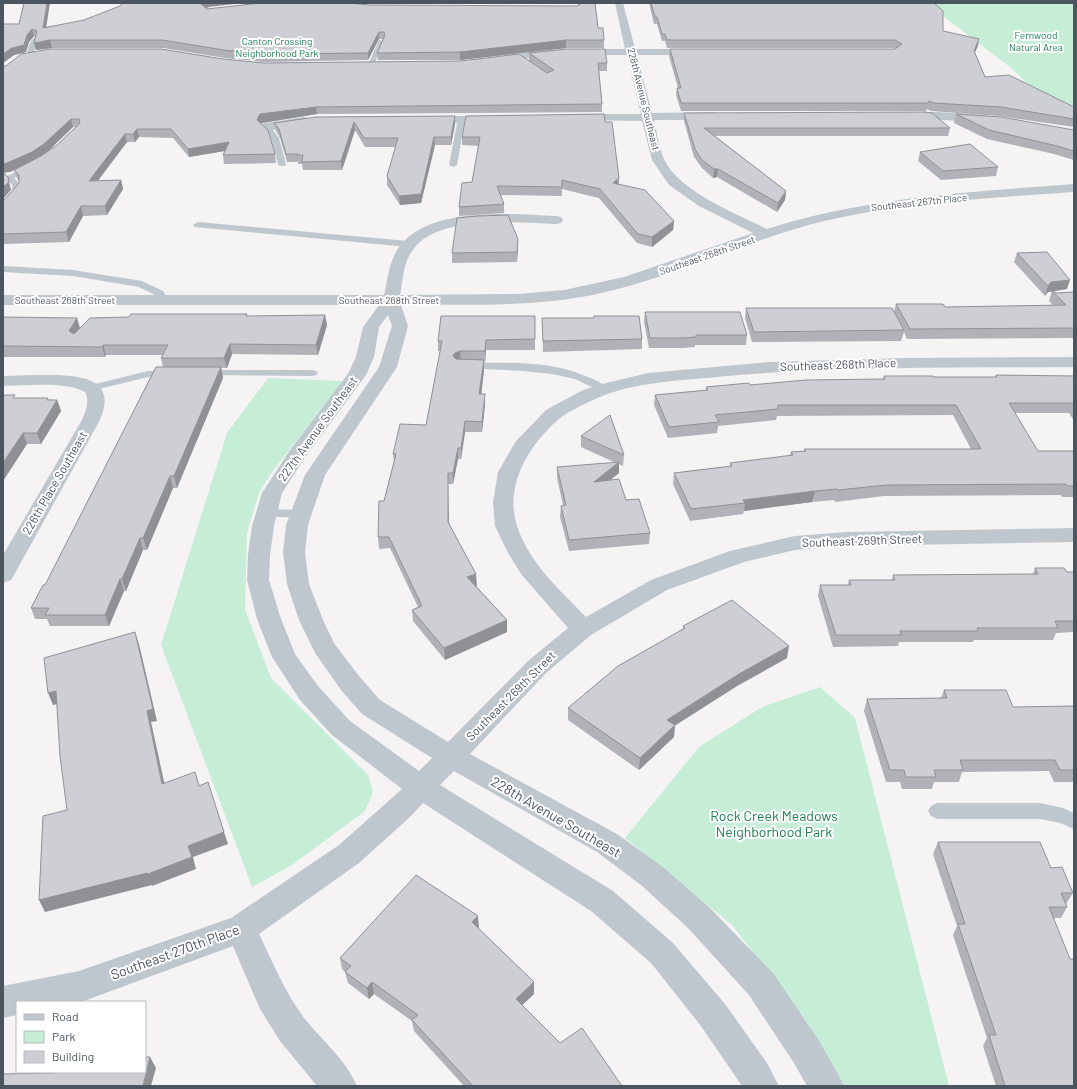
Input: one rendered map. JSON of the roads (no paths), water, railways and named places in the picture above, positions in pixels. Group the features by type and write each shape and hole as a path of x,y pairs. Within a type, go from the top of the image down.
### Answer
{"street":[{"name":"228th Avenue Southeast","path":"619,3 658,160 674,182 704,203 766,234"},
{"path":"479,62 521,59 566,52 712,52"},
{"path":"19,58 42,53"},
{"path":"892,115 937,115 997,120"},
{"path":"560,118 726,116"},
{"path":"413,120 506,119"},
{"path":"266,128 295,122 317,120"},
{"name":"Southeast 267th Place","path":"766,234 818,218 889,204 1074,188"},
{"path":"408,244 420,234 456,222 480,219 556,220"},
{"name":"Southeast 268th Street","path":"3,300 509,299 575,293 609,287 649,275 766,234"},
{"name":"227th Avenue Southeast","path":"408,244 402,254 391,300 371,328 365,357 357,375 297,454 272,493 259,555 258,580 269,619 284,657 309,693 341,728 420,787"},
{"name":"227th Avenue Southeast","path":"391,300 400,326 388,368 315,475 297,525 294,552 298,584 311,620 324,647 350,683 372,708 450,756"},
{"name":"Southeast 268th Place","path":"583,629 532,574 518,551 506,526 503,502 508,472 523,445 553,414 588,395 604,389 648,378 769,367 906,363 1074,362"},
{"path":"3,381 66,382 92,388"},
{"name":"226th Place Southeast","path":"3,575 91,420 96,407 97,397 92,388"},
{"name":"Southeast 269th Street","path":"420,787 537,666 583,629 659,585 738,556 794,544 846,539 1074,535"},
{"name":"228th Avenue Southeast","path":"450,756 607,843 652,876 699,918 761,984 806,1051 826,1086"},
{"path":"420,787 602,900 623,918 662,953 713,1015 761,1086"},
{"name":"Southeast 270th Place","path":"3,1002 79,986 241,929 349,854 400,809 420,787"},
{"path":"241,929 272,998 292,1029 338,1086"}],"lane":[{"path":"30,55 35,39"},
{"path":"371,65 381,41"},
{"path":"453,166 461,120"},
{"path":"266,128 276,138 282,164"},
{"path":"6,177 38,164"},
{"path":"3,206 17,191 16,184 6,177"},
{"path":"198,225 408,244"},
{"path":"3,269 73,273 142,284 159,294 164,300"},
{"path":"461,366 491,366 557,372 578,377 604,389"},
{"path":"92,388 148,374 312,373"},
{"path":"267,513 301,514"},
{"path":"937,811 1040,811 1063,816 1074,821"}],"park label":[{"name":"Fernwood Natural Area","path":"1036,40"},
{"name":"Canton Crossing Neighborhood Park","path":"277,46"},
{"name":"Rock Creek Meadows Neighborhood Park","path":"774,824"}]}
